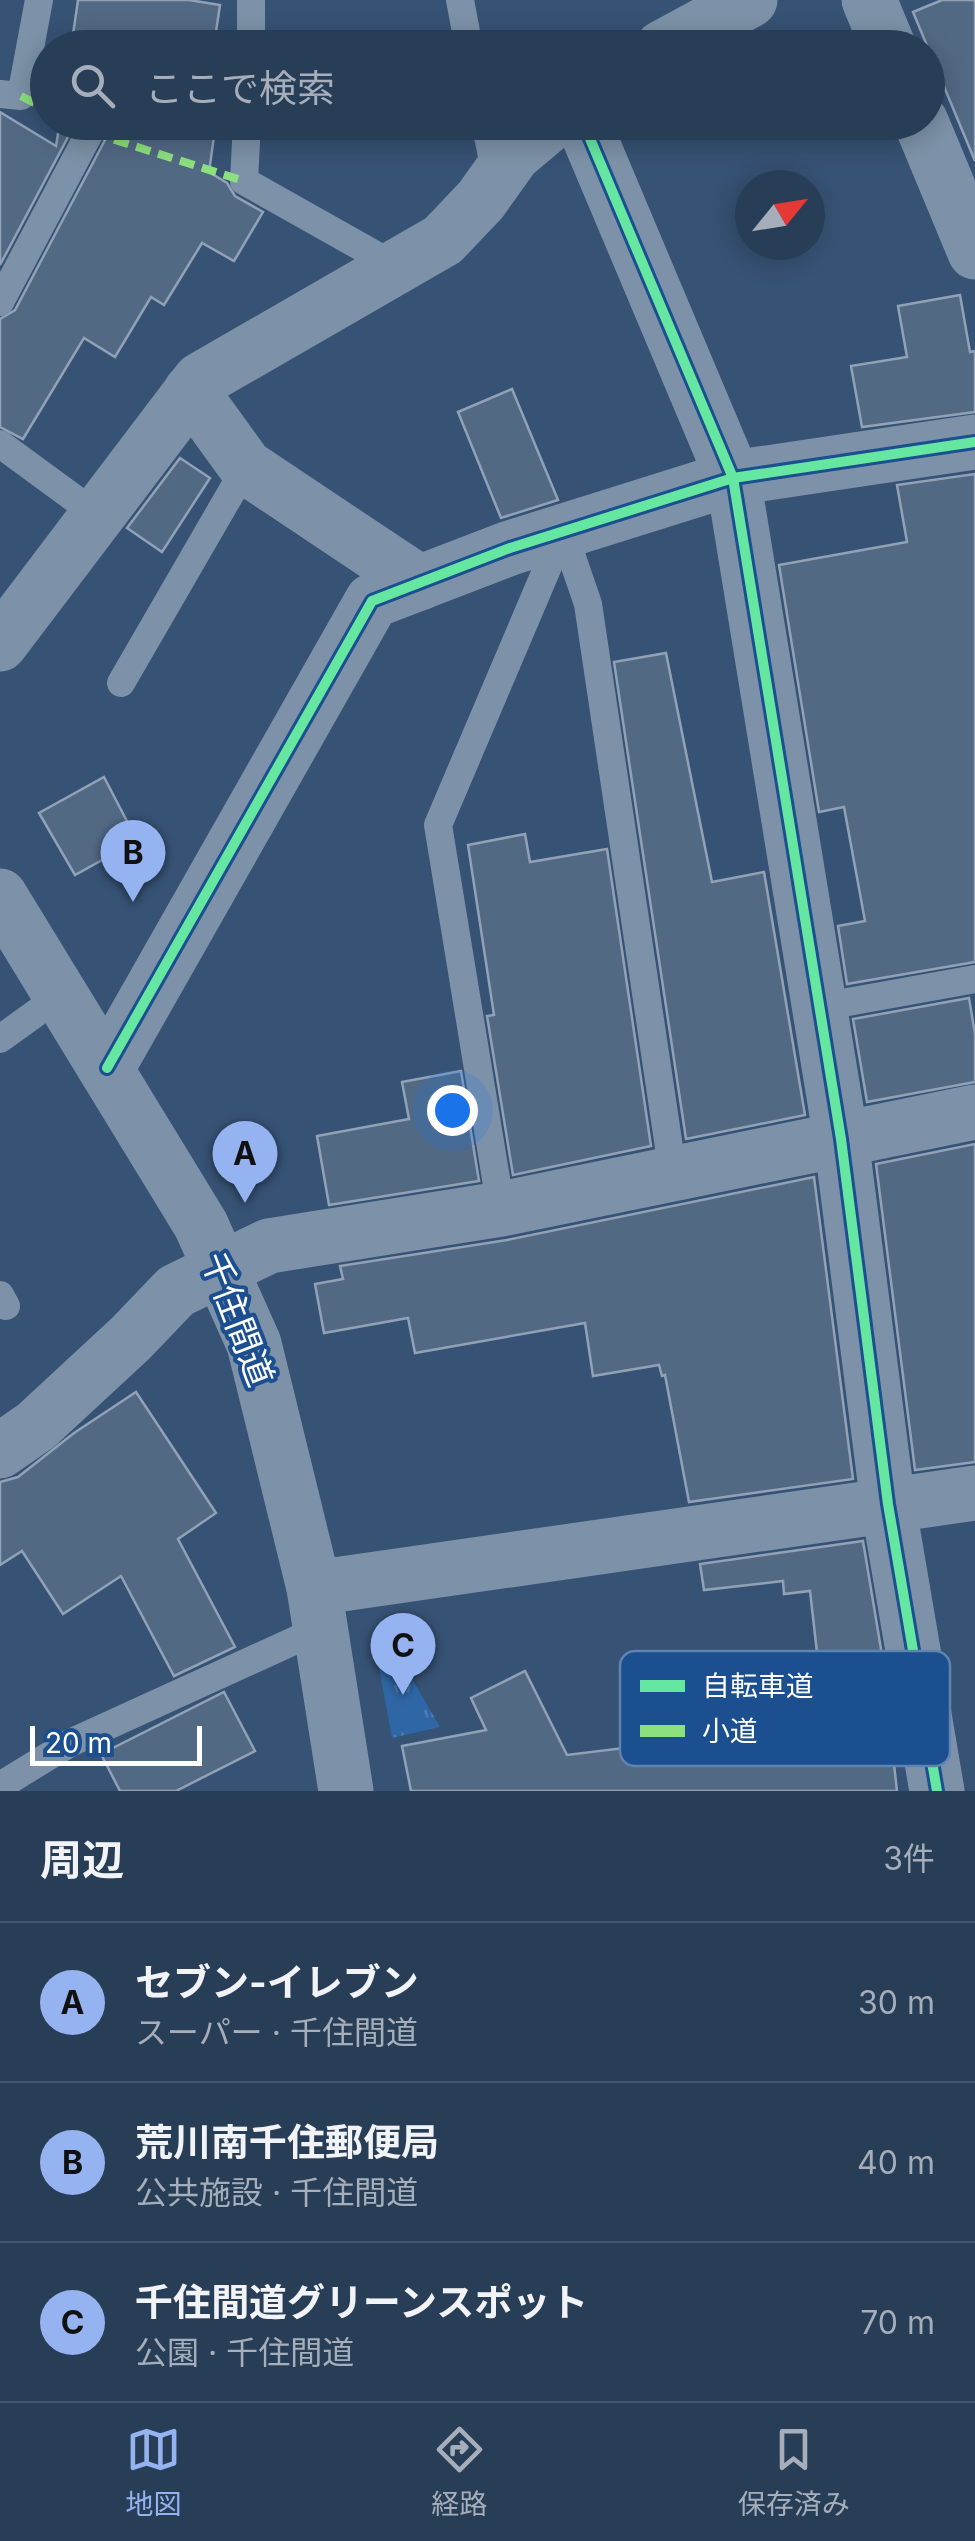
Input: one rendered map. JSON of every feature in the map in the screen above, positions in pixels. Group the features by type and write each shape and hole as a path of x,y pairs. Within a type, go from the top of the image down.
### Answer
{"street":[{"path":"695,30 750,0"},
{"path":"869,0 882,30"},
{"path":"0,644 200,380 443,240 481,200 513,155 531,140"},
{"path":"591,140 732,478 841,1139 888,1504 913,1651"},
{"path":"944,147 975,252"},
{"path":"191,391 246,466 420,583"},
{"path":"107,1068 372,601 562,531 732,478 975,442"},
{"name":"千住間道","path":"0,896 201,1225 258,1359 317,1608 346,1791"},
{"path":"0,1451 36,1426 176,1290 269,1246 501,1209 975,1112"},
{"path":"317,1608 888,1504 975,1493"},
{"path":"933,1766 937,1791"}],"lane":[{"path":"34,30 40,0"},
{"path":"251,0 251,30"},
{"path":"460,0 466,30"},
{"path":"0,94 20,96 30,48"},
{"path":"0,302 86,140"},
{"path":"246,140 244,181 394,266"},
{"path":"489,140 497,178"},
{"path":"0,444 98,515"},
{"path":"121,684 246,466"},
{"path":"562,531 588,604 672,1174"},
{"path":"501,1209 438,824 562,531"},
{"path":"820,1008 975,979"},
{"path":"0,1039 61,994"},
{"path":"0,1786 70,1743 317,1608"}],"green space":[{"path":"400,1658 440,1727 392,1738 378,1662"}],"building":[{"path":"78,0 189,0 220,5 216,30 74,30"},
{"path":"942,0 975,0 975,161 945,89 945,30 920,30 913,12"},
{"path":"0,112 30,130 30,140 46,140 56,146 57,140 66,140 0,265"},
{"path":"105,140 213,140 209,172 227,183 235,196 263,212 234,261 202,243 164,305 151,297 115,357 84,338 23,439 0,427 0,319 15,310"},
{"path":"960,295 970,352 975,351 975,412 862,427 851,366 907,357 898,306"},
{"path":"512,389 558,500 501,518 458,412"},
{"path":"180,458 210,478 162,552 127,528"},
{"path":"975,474 975,962 847,984 838,926 865,921 844,807 819,812 779,565 907,542 897,485"},
{"path":"666,653 712,882 764,872 805,1115 686,1139 614,662"},
{"path":"104,777 131,829 113,839 120,850 75,875 39,813"},
{"path":"525,834 530,862 607,849 651,1146 513,1175 487,1016 494,1015 468,845"},
{"path":"969,998 975,1034 975,1082 867,1102 853,1019"},
{"path":"461,1071 479,1181 329,1205 317,1136 409,1119 402,1082"},
{"path":"975,1144 975,1462 915,1470 876,1164"},
{"path":"814,1177 853,1479 689,1502 665,1375 662,1376 659,1365 593,1376 585,1323 415,1353 408,1318 324,1333 315,1284 343,1279 340,1266 507,1240"},
{"path":"136,1392 216,1513 178,1539 235,1647 174,1676 121,1576 63,1614 22,1551 0,1565 0,1482 18,1477"},
{"path":"863,1541 881,1651 817,1651 810,1591 784,1594 783,1581 704,1590 700,1564"},
{"path":"525,1671 567,1755 620,1749 620,1766 894,1766 897,1791 411,1791 402,1746 486,1730 471,1698"},
{"path":"224,1692 255,1751 176,1791 120,1791 101,1754"}],"marked path":[{"path":"21,96 30,101"},
{"path":"115,140 244,181"}],"cycle path":[{"path":"591,140 733,478 841,1139 888,1504 913,1651"},
{"path":"107,1068 372,601 510,548 733,478 975,442"},
{"path":"933,1766 937,1791"}],"place":[{"name":"荒川南千住郵便局","path":"133,902"},
{"name":"セブン-イレブン","path":"245,1203"},
{"name":"千住間道グリーンスポット","path":"403,1695"}]}
